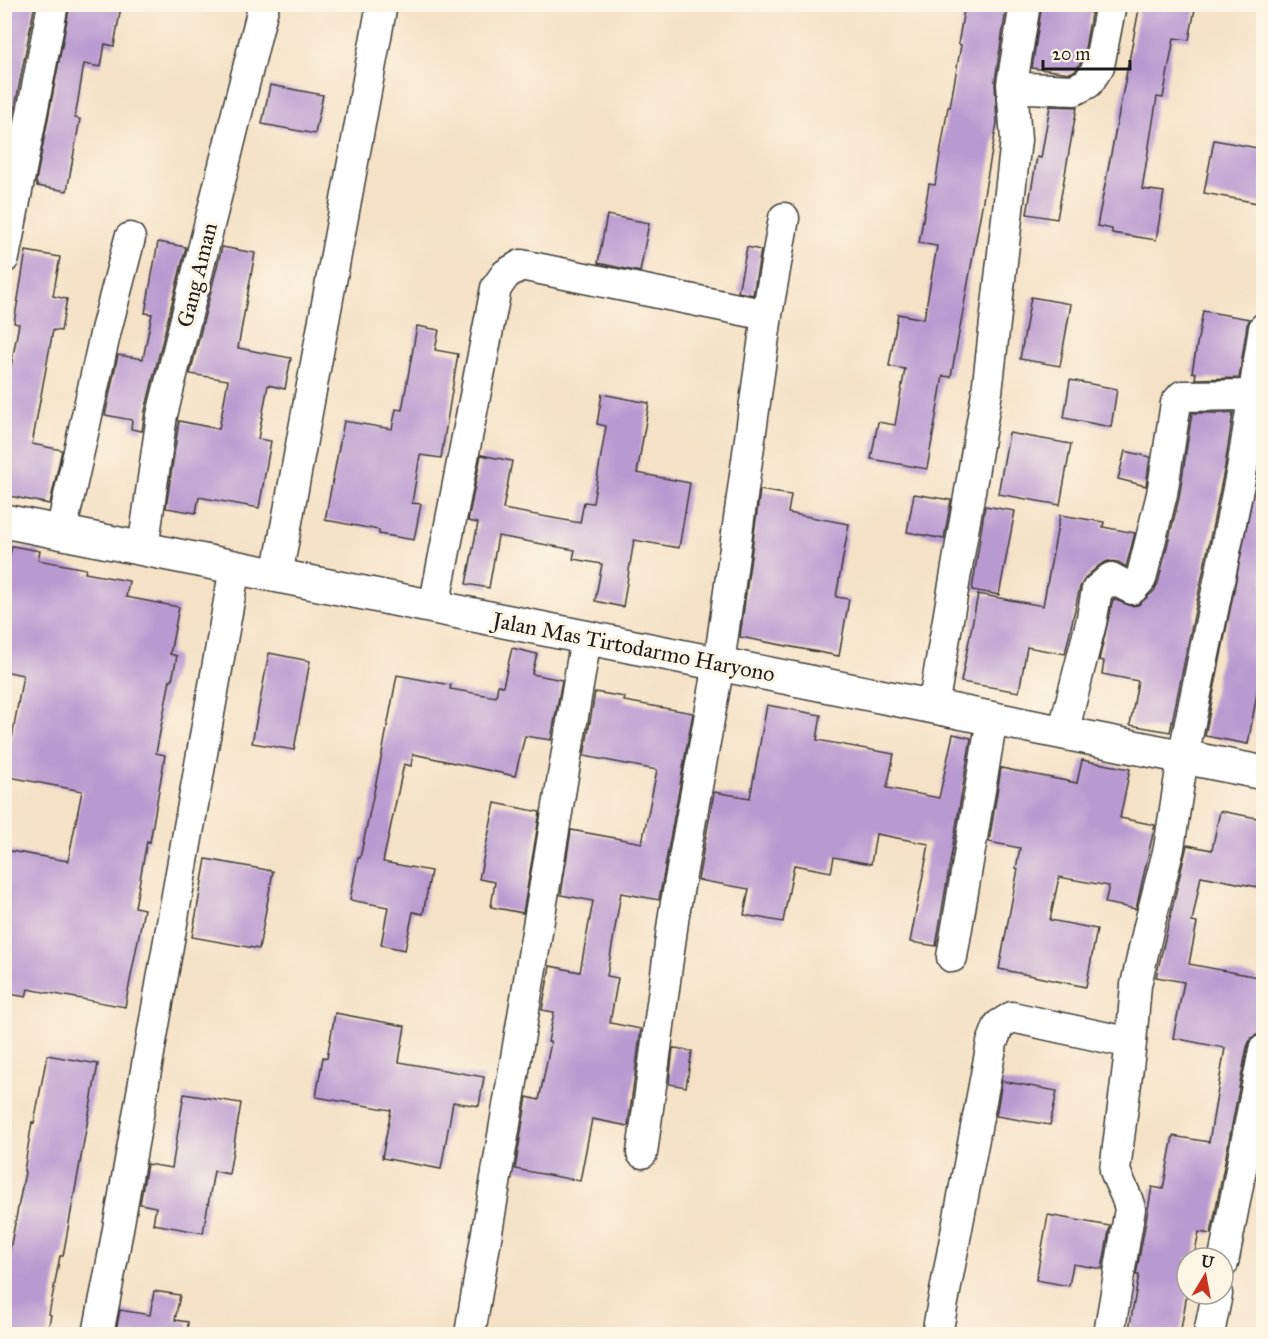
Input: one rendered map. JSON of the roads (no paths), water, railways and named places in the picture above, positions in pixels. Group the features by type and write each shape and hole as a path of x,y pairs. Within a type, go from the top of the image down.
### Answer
{"street":[{"path":"4,258 53,4"},
{"name":"Gang Aman","path":"143,549 162,416 264,4"},
{"path":"277,576 382,4"},
{"path":"933,707 987,392 1016,140 1012,84 1025,4"},
{"path":"1012,84 1027,88 1074,90 1088,83 1099,66 1111,4"},
{"path":"642,1153 674,914 718,664 767,315 784,218"},
{"path":"61,532 106,330 130,238"},
{"path":"434,607 496,288 506,274 521,265 767,315"},
{"path":"1109,1335 1130,1209 1127,1195 1114,1170 1131,1043 1136,985 1169,848 1183,757 1252,471 1252,395 1263,328"},
{"path":"1063,733 1097,590 1111,578 1132,588 1141,579 1162,494 1176,403 1182,396 1252,395"},
{"name":"Jalan Mas Tirtodarmo Haryono","path":"4,521 1263,773"},
{"path":"98,1335 235,567"},
{"path":"470,1335 586,638"},
{"path":"952,957 992,719"},
{"path":"937,1335 993,1043 999,1026 1012,1017 1131,1043"},
{"path":"1226,1246 1263,1050"},
{"path":"1209,1335 1215,1306"}]}
